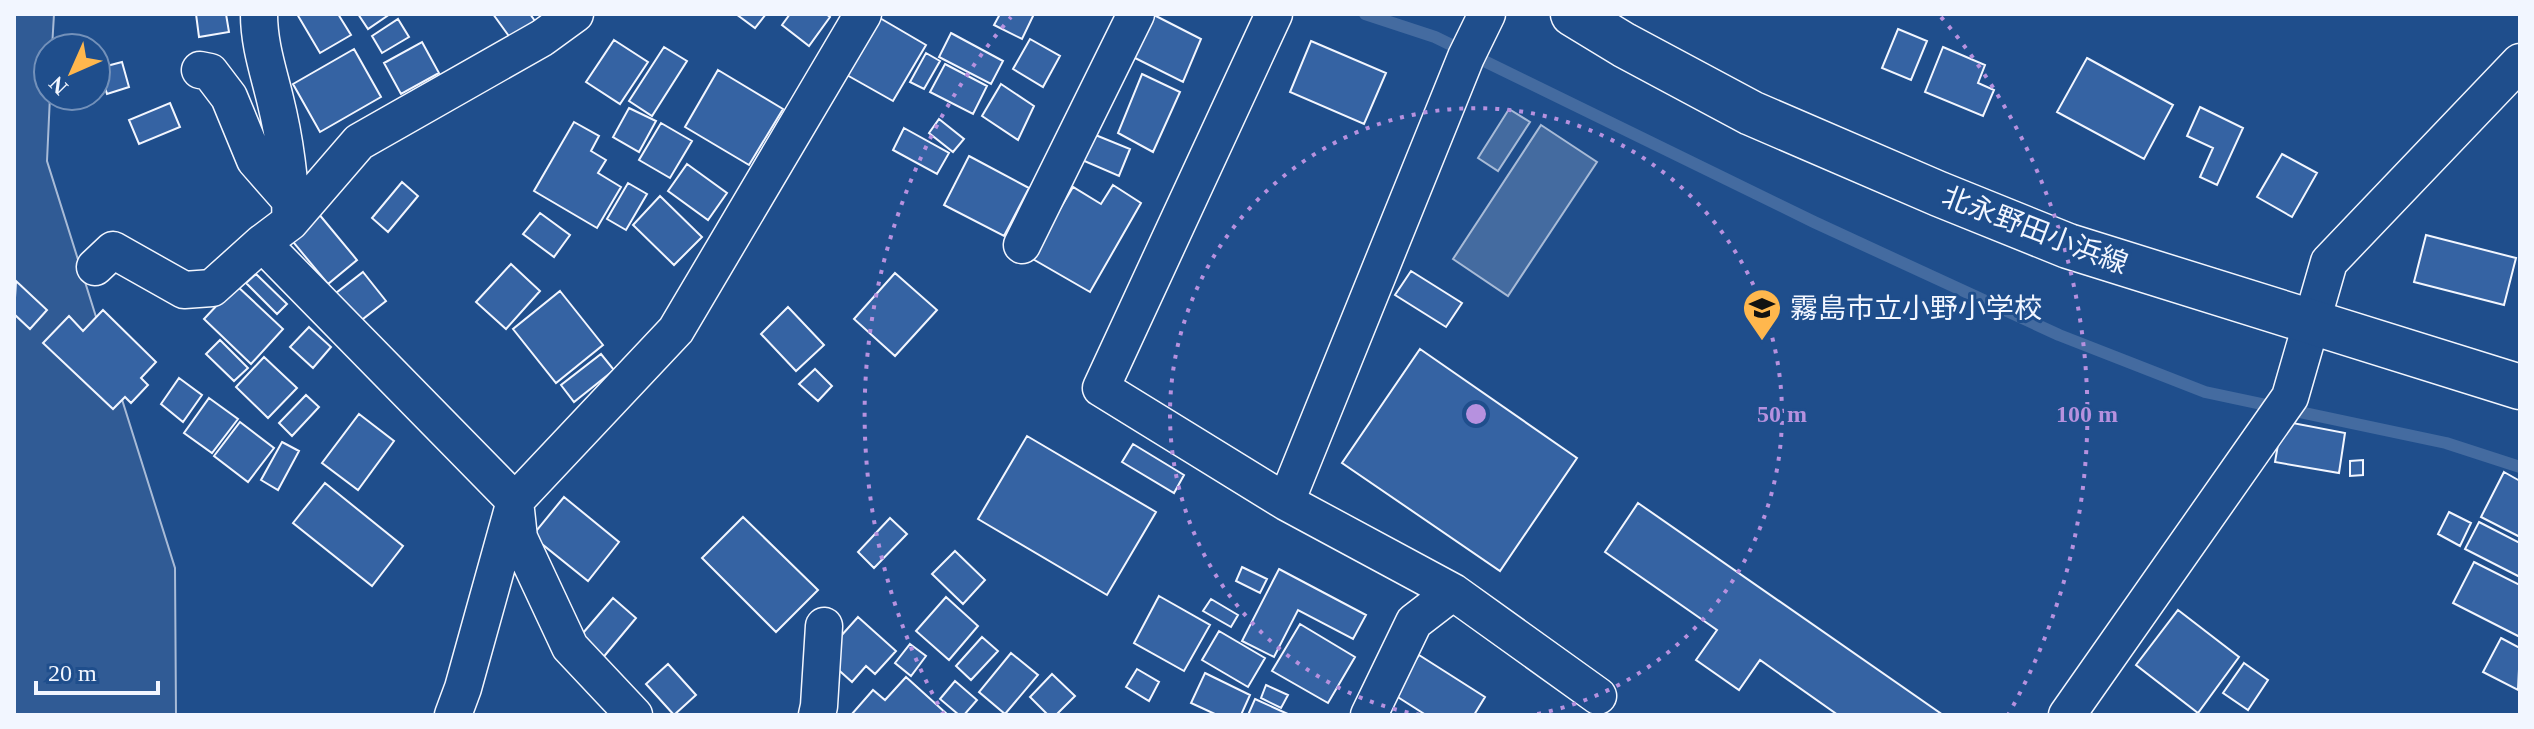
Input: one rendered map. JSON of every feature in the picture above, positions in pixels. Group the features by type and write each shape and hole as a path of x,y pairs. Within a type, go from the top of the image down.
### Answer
{"main road":[{"name":"北永野田小浜線","path":"1573,14 1751,113 1952,200 2068,246 2520,387"}],"street":[{"path":"259,14 259,36 276,102 281,222"},
{"path":"95,267 113,250 184,290 212,288 359,142 542,38 575,14"},
{"path":"453,715 515,501 676,330 863,14"},
{"path":"1022,245 1136,14"},
{"path":"1274,14 1101,388 1286,502 1453,592 1598,696"},
{"path":"1286,502 1478,32"},
{"path":"2067,715 2290,397 2329,262 2520,62"},
{"path":"200,70 210,72 229,97 281,222 515,501 519,538 570,647 634,715"},
{"path":"1369,715 1414,622 1453,592"},
{"path":"817,715 824,626"}],"shaded area":[{"path":"14,14 54,14 53,32 32,32 32,112 49,112 47,161 175,568 176,715 14,715"},
{"path":"1509,109 1530,122 1498,171 1478,158"},
{"path":"1541,125 1597,162 1508,296 1453,259"}],"building":[{"path":"196,14 226,14 229,32 199,37"},
{"path":"297,14 338,14 351,35 320,53"},
{"path":"358,14 390,14 368,29"},
{"path":"493,14 530,14 535,21 511,39"},
{"path":"736,14 766,14 755,28"},
{"path":"790,14 826,14 830,17 809,46 782,25"},
{"path":"873,14 926,45 893,101 838,70"},
{"path":"1000,14 1034,14 1022,39 994,25"},
{"path":"1152,14 1201,39 1183,82 1127,54"},
{"path":"398,19 409,37 382,53 372,36"},
{"path":"1898,29 1927,41 1911,80 1882,68"},
{"path":"951,33 1003,61 991,84 939,57"},
{"path":"1030,39 1060,56 1043,87 1013,69"},
{"path":"614,40 648,62 620,104 586,82"},
{"path":"1311,41 1386,73 1364,124 1290,92"},
{"path":"422,42 439,73 401,94 384,63"},
{"path":"664,47 687,61 652,116 629,101"},
{"path":"1943,47 1985,65 1978,83 1994,90 1983,116 1925,92"},
{"path":"354,49 381,97 320,132 293,84"},
{"path":"926,53 940,61 924,89 910,82"},
{"path":"2087,58 2173,105 2144,159 2057,112"},
{"path":"122,62 129,87 112,92 112,65"},
{"path":"945,64 987,86 973,114 930,92"},
{"path":"718,70 783,109 749,165 685,127"},
{"path":"1142,74 1180,92 1153,152 1118,133"},
{"path":"1001,84 1034,106 1018,140 982,116"},
{"path":"170,103 180,127 139,144 129,120"},
{"path":"2200,107 2243,128 2217,185 2200,177 2213,148 2187,136"},
{"path":"629,108 656,121 639,152 613,137"},
{"path":"939,119 964,139 953,152 929,133"},
{"path":"574,122 599,136 591,151 606,160 598,173 621,187 597,228 534,191"},
{"path":"661,123 692,141 670,178 639,160"},
{"path":"904,128 949,153 937,174 893,150"},
{"path":"1093,134 1130,149 1119,176 1082,160"},
{"path":"2282,154 2317,173 2292,217 2257,197"},
{"path":"969,156 1029,188 1004,236 944,205"},
{"path":"687,164 727,193 708,220 668,191"},
{"path":"402,182 418,196 388,232 372,218"},
{"path":"628,183 647,194 626,230 607,219"},
{"path":"1113,185 1141,203 1090,292 1031,258 1073,187 1101,204"},
{"path":"660,196 702,237 674,265 633,225"},
{"path":"318,213 357,260 328,284 289,237"},
{"path":"540,213 570,235 554,257 523,234"},
{"path":"2426,235 2516,258 2504,305 2414,282"},
{"path":"511,264 540,291 506,329 476,302"},
{"path":"1411,271 1462,303 1446,327 1395,295"},
{"path":"363,272 386,301 359,322 336,293"},
{"path":"895,273 937,310 895,356 854,319"},
{"path":"256,274 287,304 277,314 246,283"},
{"path":"16,281 47,310 30,329 14,314"},
{"path":"236,285 283,329 251,364 204,319"},
{"path":"560,291 603,345 556,383 513,329"},
{"path":"788,307 824,345 796,371 761,334"},
{"path":"103,310 156,362 141,378 148,385 131,403 125,397 113,409 43,343 69,316 83,331"},
{"path":"309,327 331,347 313,368 290,347"},
{"path":"220,340 248,368 234,381 206,354"},
{"path":"1420,349 1577,458 1500,571 1342,463"},
{"path":"601,354 614,370 574,402 561,385"},
{"path":"264,357 297,388 268,418 236,387"},
{"path":"815,369 832,386 818,401 799,384"},
{"path":"179,378 202,395 183,422 161,404"},
{"path":"306,395 319,407 292,436 279,423"},
{"path":"209,398 238,419 212,453 184,433"},
{"path":"359,414 394,441 358,490 322,463"},
{"path":"2282,421 2345,433 2339,473 2275,462"},
{"path":"240,422 274,448 248,482 214,456"},
{"path":"1027,436 1156,512 1107,595 978,519"},
{"path":"282,442 299,451 278,490 261,480"},
{"path":"1133,444 1184,475 1174,493 1122,462"},
{"path":"2363,460 2363,475 2350,476 2350,461"},
{"path":"2504,472 2520,481 2520,537 2481,517"},
{"path":"325,483 403,546 372,586 293,523"},
{"path":"564,497 619,542 588,581 532,536"},
{"path":"1638,503 1943,715 1838,715 1760,660 1739,690 1696,660 1717,630 1605,552"},
{"path":"2449,512 2471,523 2460,546 2438,534"},
{"path":"743,517 818,590 776,632 702,558"},
{"path":"890,518 907,534 874,568 858,552"},
{"path":"2479,522 2520,543 2520,577 2465,549"},
{"path":"955,551 985,580 963,604 932,574"},
{"path":"2474,562 2520,585 2520,637 2453,603"},
{"path":"1242,567 1267,579 1260,593 1236,581"},
{"path":"1279,569 1366,615 1353,639 1298,610 1274,657 1242,641"},
{"path":"1159,596 1210,625 1184,671 1134,643"},
{"path":"946,597 978,626 949,660 916,631"},
{"path":"613,598 636,618 601,660 577,640"},
{"path":"1211,599 1238,615 1231,627 1203,611"},
{"path":"2178,610 2239,657 2198,713 2136,665"},
{"path":"858,617 896,651 875,674 866,666 852,682 823,656"},
{"path":"1300,624 1355,657 1328,703 1272,671"},
{"path":"1219,631 1265,658 1248,687 1202,660"},
{"path":"982,637 998,651 971,680 956,666"},
{"path":"2501,638 2520,648 2518,690 2483,672"},
{"path":"910,644 926,656 911,676 895,663"},
{"path":"1011,653 1038,675 1005,714 979,692"},
{"path":"1419,655 1485,697 1474,715 1426,715 1393,694"},
{"path":"2244,663 2268,680 2248,710 2223,693"},
{"path":"668,664 696,695 674,715 646,684"},
{"path":"1137,669 1159,682 1149,701 1126,687"},
{"path":"1205,673 1250,695 1241,715 1217,715 1191,703"},
{"path":"1052,674 1075,696 1056,715 1048,715 1030,697"},
{"path":"906,677 948,715 851,715 873,690 885,700"},
{"path":"955,681 977,700 964,715 959,715 940,699"},
{"path":"1266,685 1288,695 1281,708 1261,698"},
{"path":"1255,699 1290,715 1248,715"}],"waterway":[{"path":"1365,14 1435,37 1814,222 2059,335 2205,392 2446,443 2520,467"}],"place":[{"name":"霧島市立小野小学校","path":"1762,342"}]}
